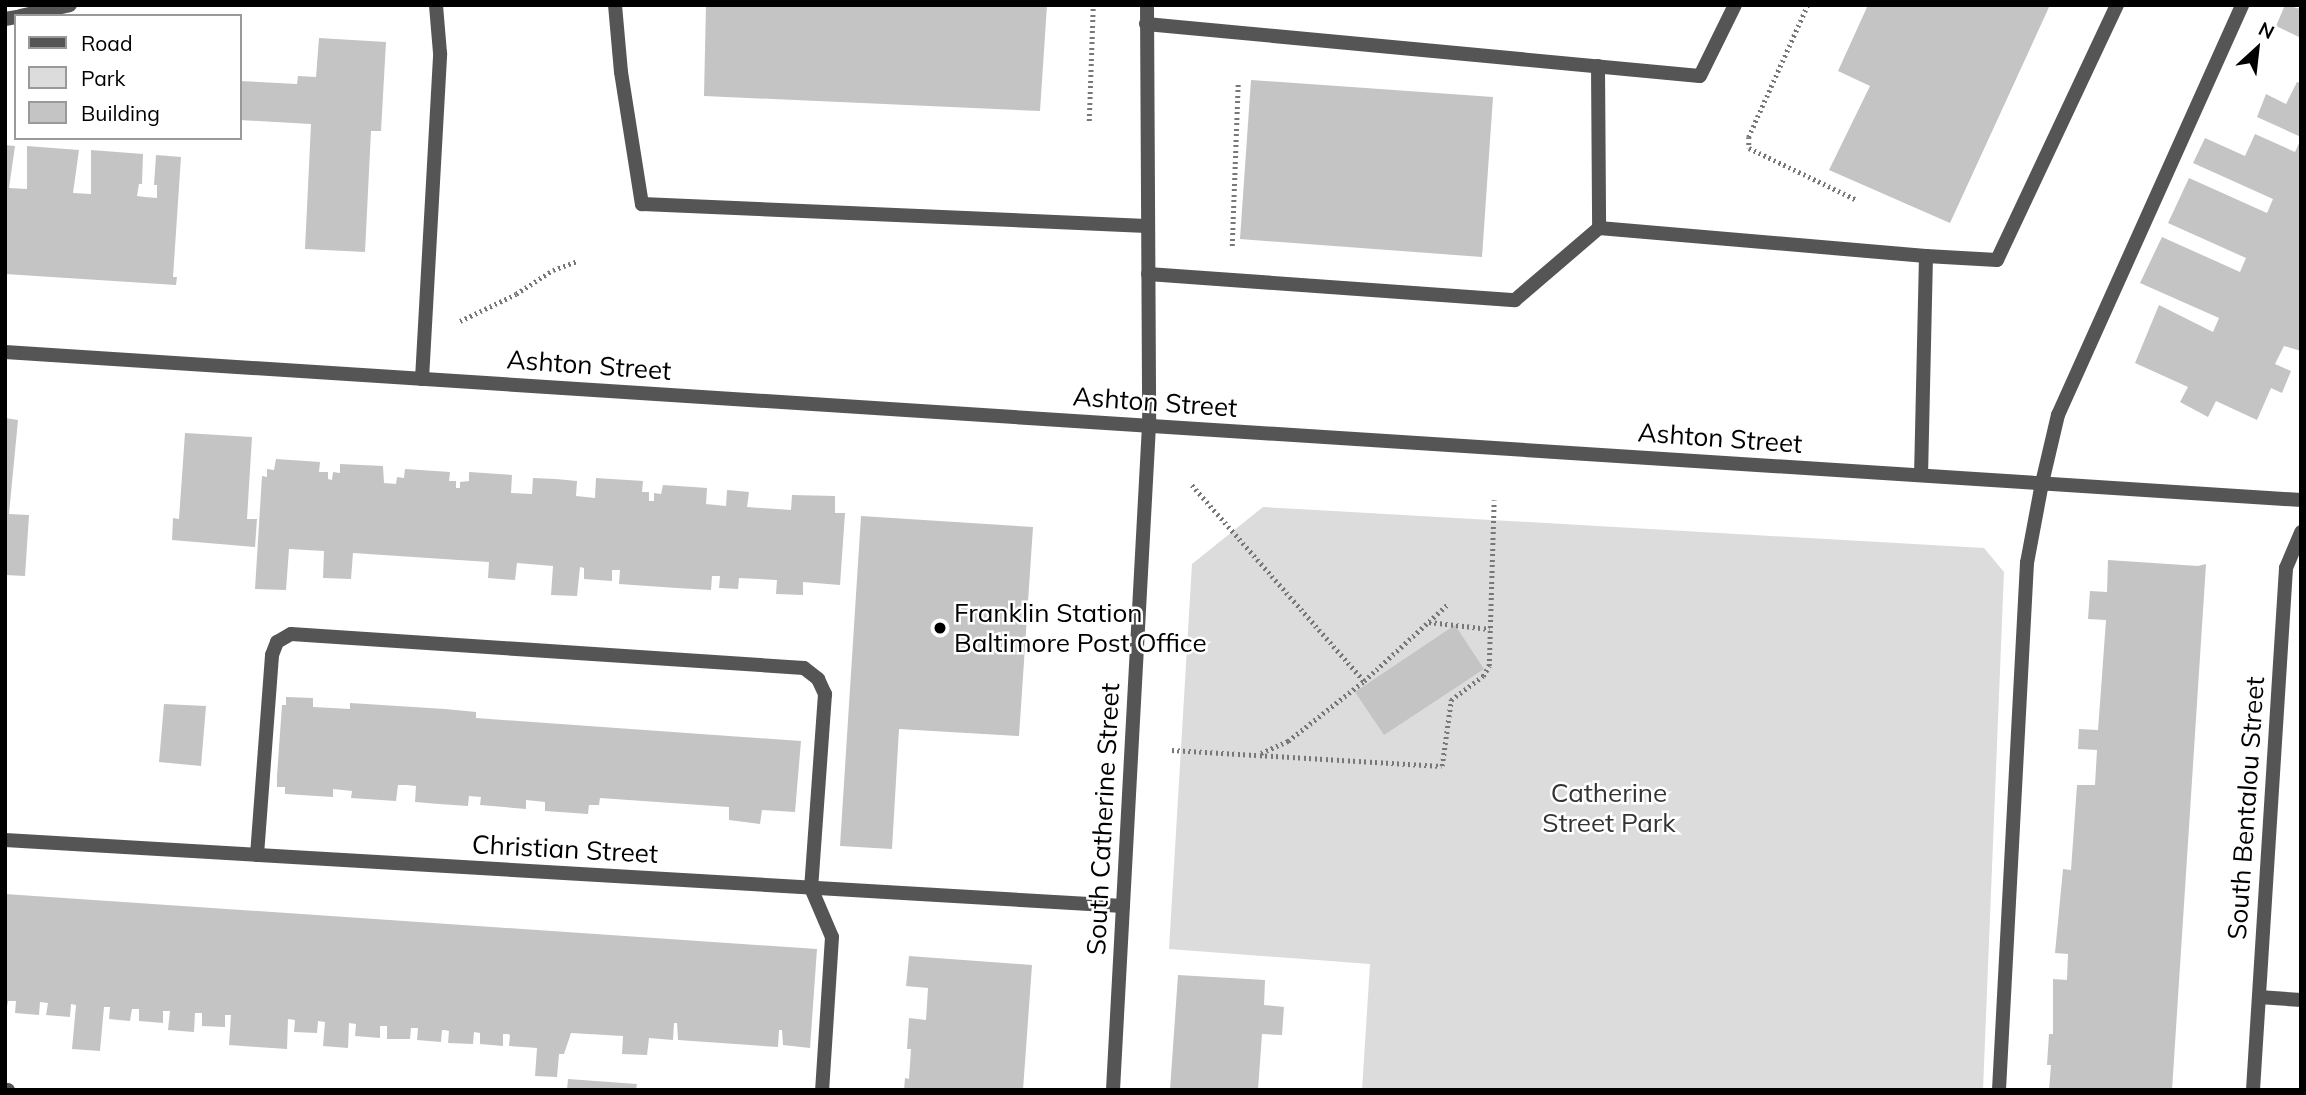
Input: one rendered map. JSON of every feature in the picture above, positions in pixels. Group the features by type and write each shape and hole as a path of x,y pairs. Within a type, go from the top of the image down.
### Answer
{"street":[{"path":"28,14 71,5"},
{"path":"422,379 440,53 436,5"},
{"path":"615,5 621,72 642,204 1147,226"},
{"name":"South Catherine Street","path":"1113,1090 1149,426 1147,5"},
{"path":"1146,24 1700,76 1735,5"},
{"path":"1148,274 1515,299 1599,228 1997,260 2117,5"},
{"path":"1999,1090 2027,563 2057,415 2242,5"},
{"path":"1598,66 1599,228"},
{"path":"1921,475 1926,256"},
{"name":"Ashton Street","path":"5,352 2301,500"},
{"name":"South Bentalou Street","path":"2253,1090 2286,568 2301,532"},
{"path":"257,855 272,655 277,642 291,634 804,668 818,679 825,694 811,888 832,937 822,1090"},
{"name":"Christian Street","path":"5,840 1123,906"},
{"path":"2259,997 2301,1000"}],"path":[{"path":"1089,121 1093,5"},
{"path":"1808,5 1749,137 1749,148 1857,200"},
{"path":"1232,251 1238,83"},
{"path":"459,322 516,294 553,270 578,261"},
{"path":"1192,485 1364,681"},
{"path":"1171,750 1442,766 1451,700 1487,673 1494,500"},
{"path":"1257,755 1288,741 1364,681 1448,604"},
{"path":"1429,622 1490,629"}],"green space":[{"name":"Catherine Street Park","path":"1263,507 1984,548 2004,572 1983,1090 1362,1090 1370,964 1169,949 1192,564"}],"building":[{"path":"706,5 1047,5 1040,111 704,96"},
{"path":"1868,5 2050,5 1950,223 1829,170 1870,86 1838,71"},
{"path":"2285,5 2301,9 2301,38 2276,26"},
{"path":"319,38 386,42 381,131 371,131 365,252 305,249 311,124 242,120 242,81 297,84 298,76 316,77"},
{"path":"1251,80 1493,97 1482,257 1240,239"},
{"path":"2297,82 2301,83 2301,137 2257,117 2266,94 2286,104"},
{"path":"2255,134 2295,152 2301,139 2301,351 2284,346 2275,364 2291,371 2282,393 2271,388 2257,420 2216,401 2208,417 2180,402 2188,387 2135,363 2159,305 2213,332 2219,318 2140,283 2162,237 2240,272 2246,258 2168,223 2189,178 2267,213 2273,199 2193,163 2205,138 2245,156"},
{"path":"5,145 15,146 9,188 27,189 27,146 79,150 73,193 91,194 91,150 143,154 142,184 139,184 137,196 157,198 157,185 154,185 156,155 181,157 173,277 177,277 176,285 5,274"},
{"path":"5,418 18,420 9,514 29,515 25,576 5,575"},
{"path":"185,433 252,437 247,519 257,519 255,547 172,540 173,518 179,519"},
{"path":"276,459 320,462 319,472 328,472 328,479 332,480 333,472 340,473 340,464 383,466 384,483 396,484 397,477 404,478 405,469 450,472 449,481 456,481 456,488 460,488 460,482 469,481 469,472 512,475 511,493 532,494 533,478 556,479 577,481 576,496 595,498 596,478 643,481 642,492 649,492 649,501 654,501 654,493 661,494 663,485 707,488 706,504 726,506 727,490 749,492 747,507 791,510 792,495 835,496 835,513 845,513 840,585 803,582 803,595 776,594 777,580 739,578 738,589 719,588 720,576 712,576 711,590 619,584 620,570 612,570 612,581 584,579 584,568 580,567 577,596 551,595 553,566 517,563 515,580 488,578 489,562 353,553 351,579 323,578 324,551 289,549 286,590 255,589 262,476 267,477 267,469 274,470"},
{"name":"Franklin Station Baltimore Post Office","path":"861,516 1033,527 1019,736 899,729 892,849 840,846"},
{"path":"2108,560 2198,566 2206,564 2172,1090 2049,1090 2051,1065 2047,1065 2049,1034 2053,1034 2053,979 2067,980 2068,954 2055,953 2063,869 2071,870 2077,785 2095,785 2097,750 2078,749 2079,729 2098,730 2106,620 2088,619 2090,591 2107,592"},
{"path":"1455,625 1484,669 1384,735 1355,692"},
{"path":"286,697 313,698 313,707 350,709 350,703 445,709 476,712 476,718 801,741 795,812 762,810 760,824 729,820 729,807 600,798 599,805 589,805 588,814 545,811 545,802 526,800 526,809 480,805 481,797 469,796 468,806 439,804 415,802 416,786 407,785 398,785 396,801 351,798 352,791 333,789 333,797 285,794 285,787 277,787 277,776 282,705 286,705"},
{"path":"164,704 206,706 201,766 159,762"},
{"path":"5,894 817,949 810,1048 783,1045 782,1030 779,1030 778,1047 678,1040 677,1023 674,1023 673,1040 649,1038 647,1055 622,1054 623,1036 571,1033 564,1054 559,1054 557,1077 535,1076 537,1048 509,1046 508,1034 503,1034 503,1046 480,1044 480,1033 474,1032 473,1044 448,1043 449,1031 445,1030 442,1030 441,1042 417,1040 418,1028 411,1028 410,1039 387,1039 387,1026 380,1026 380,1038 355,1036 356,1024 349,1023 348,1048 323,1046 325,1022 318,1021 317,1033 294,1032 295,1020 288,1019 287,1049 257,1047 229,1045 231,1015 225,1015 225,1027 202,1026 202,1013 195,1013 194,1032 168,1030 170,1011 163,1011 163,1023 139,1021 139,1009 132,1009 130,1021 109,1019 110,1007 104,1007 100,1051 72,1049 76,1005 71,1004 70,1017 46,1015 48,1003 40,1002 39,1015 15,1013 16,1001 8,1001 5,1017"},
{"path":"909,956 1032,965 1023,1090 904,1090 905,1078 909,1079 909,1018 926,1020 928,988 906,986"},
{"path":"1178,975 1265,980 1264,1005 1284,1007 1282,1035 1262,1034 1258,1090 1170,1090"},
{"path":"568,1079 637,1084 636,1090 567,1090"}],"place":[{"name":"Franklin Station Baltimore Post Office","path":"940,628"}]}
